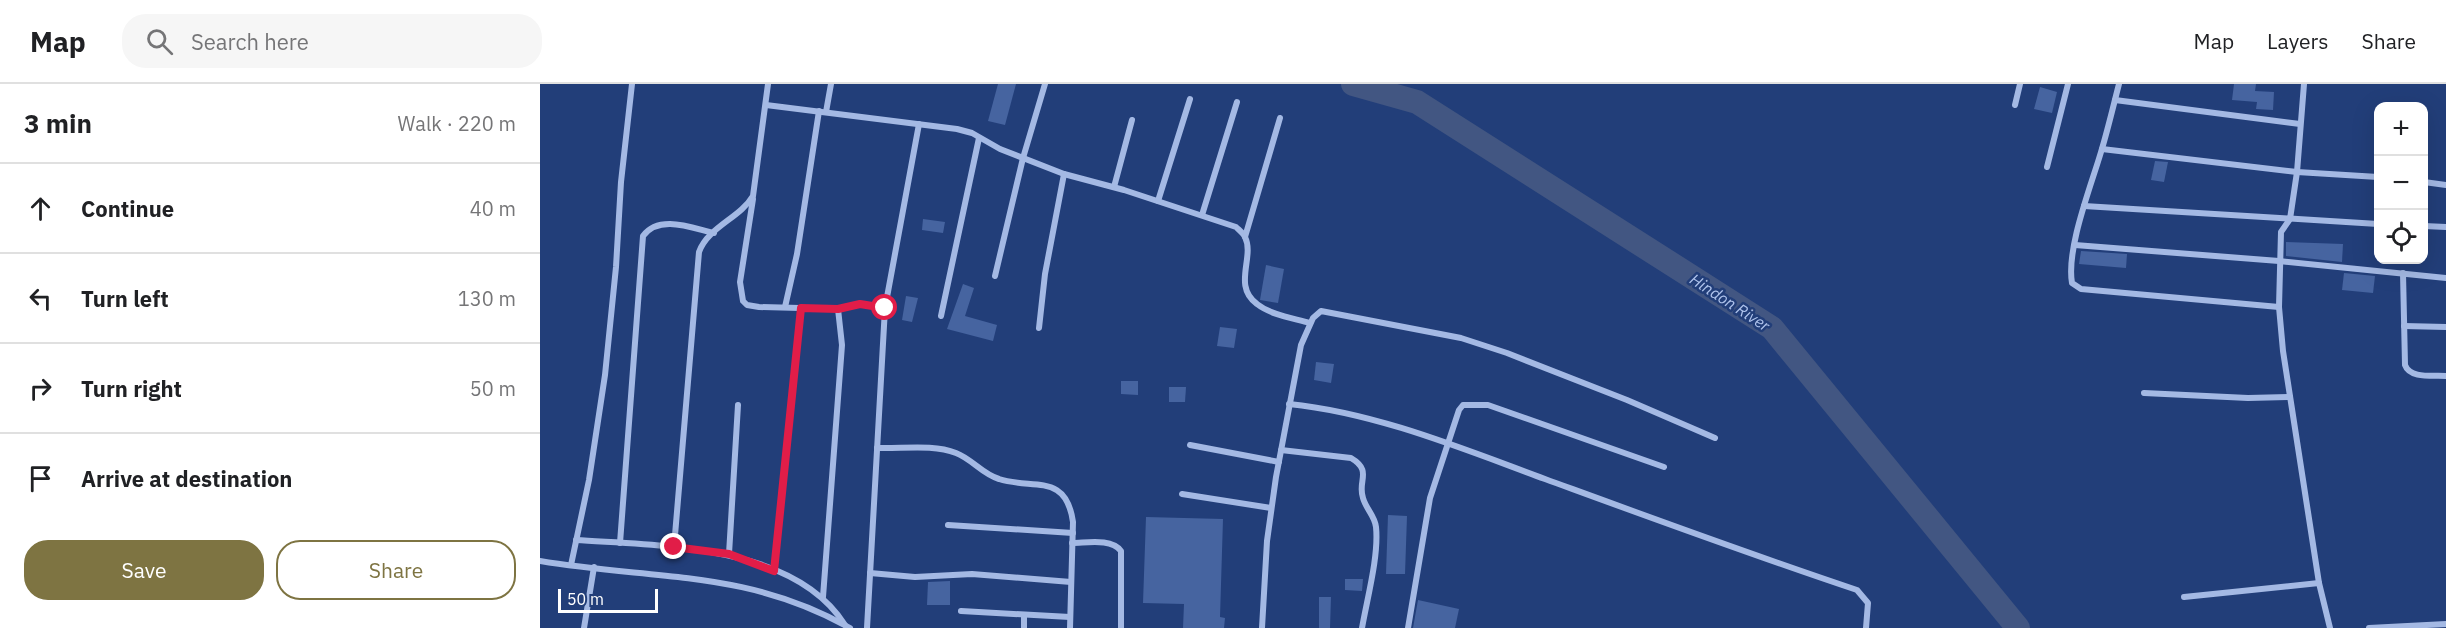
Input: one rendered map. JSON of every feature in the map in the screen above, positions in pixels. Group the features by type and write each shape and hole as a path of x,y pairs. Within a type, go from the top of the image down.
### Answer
{"street":[{"path":"571,565 589,480 605,375 616,267 621,182 632,84"},
{"path":"768,84 740,282 743,301 747,305 759,307 838,309 860,304 885,308"},
{"path":"785,307 823,111 831,84"},
{"path":"995,276 1023,158 1045,84"},
{"path":"2015,105 2020,84"},
{"path":"2047,167 2068,84"},
{"path":"2119,84 2084,206 2075,245 2072,284 2081,289 2279,307"},
{"path":"2304,84 2297,172 2290,219 2281,232 2279,307 2290,397 2319,583 2330,628"},
{"path":"1158,201 1190,99"},
{"path":"2115,100 2300,124"},
{"path":"1202,216 1237,102"},
{"path":"766,105 957,129 1064,174 1114,187 1236,227 1245,237 1248,247 1244,271 1245,285 1254,303 1310,323"},
{"path":"1245,237 1280,118"},
{"path":"1114,187 1132,120"},
{"path":"867,628 885,308 919,124"},
{"path":"941,316 979,138"},
{"path":"2102,149 2297,172 2374,177"},
{"path":"1039,328 1045,274 1064,174"},
{"path":"2428,183 2446,185"},
{"path":"674,547 693,343 697,265 702,245 747,207 753,196"},
{"path":"2084,206 2374,224"},
{"path":"620,543 644,236 649,229 658,225 679,225 714,233"},
{"path":"2428,226 2446,227"},
{"path":"2075,245 2279,261 2446,278"},
{"path":"2403,273 2404,365 2411,374 2446,376"},
{"path":"774,571 801,308"},
{"path":"823,597 842,345 838,309"},
{"path":"1262,628 1267,541 1289,404 1301,345 1310,323 1321,311 1461,338 1558,372 1715,438"},
{"path":"2404,326 2446,327"},
{"path":"2144,393 2248,398 2290,397"},
{"path":"1408,628 1430,498 1459,410 1463,405 1470,403 1488,405 1664,467"},
{"path":"1289,404 1324,407 1388,425 1742,552 1857,590 1868,603 1866,628"},
{"path":"729,554 738,405"},
{"path":"1190,445 1279,462"},
{"path":"877,448 941,449 963,456 988,476 1058,489 1066,497 1071,508 1073,533 1070,628"},
{"path":"1281,450 1351,458 1359,462 1363,468 1363,498 1374,517 1376,527 1362,628"},
{"path":"1182,494 1271,508"},
{"path":"948,525 1073,533"},
{"path":"576,540 674,547 729,554 774,571 823,597 835,608 848,627"},
{"path":"1072,543 1109,543 1117,546 1121,551 1121,628"},
{"path":"540,561 666,574 759,590 797,602 848,627"},
{"path":"584,628 594,567"},
{"path":"870,573 915,577 972,574 1071,582"},
{"path":"2184,597 2319,583"},
{"path":"960,611 1070,617"},
{"path":"1024,615 1024,628"},
{"path":"2368,628 2446,624"}],"building":[{"path":"998,84 1016,84 1005,125 988,121"},
{"path":"2234,84 2256,84 2255,91 2274,92 2273,110 2256,109 2257,102 2232,100"},
{"path":"2040,87 2057,92 2052,113 2034,109"},
{"path":"2155,161 2168,162 2164,182 2151,180"},
{"path":"923,219 945,222 943,233 922,230"},
{"path":"2286,242 2343,244 2342,262 2286,256"},
{"path":"2081,251 2127,254 2126,268 2079,264"},
{"path":"1266,265 1284,269 1278,303 1260,300"},
{"path":"2344,273 2375,276 2373,293 2342,290"},
{"path":"963,284 974,288 965,316 997,325 993,341 947,329"},
{"path":"906,296 918,298 912,322 902,320"},
{"path":"1220,327 1237,329 1234,348 1217,346"},
{"path":"1316,362 1334,364 1331,383 1314,380"},
{"path":"1121,381 1138,381 1138,395 1121,394"},
{"path":"1169,387 1186,387 1185,402 1169,402"},
{"path":"1388,515 1407,516 1405,574 1386,574"},
{"path":"1146,517 1223,519 1220,617 1225,618 1224,628 1183,628 1184,604 1143,603"},
{"path":"1345,579 1363,579 1362,591 1345,590"},
{"path":"950,581 950,605 927,605 928,582"},
{"path":"1319,597 1331,597 1330,628 1319,628"},
{"path":"1418,600 1459,609 1455,628 1413,628"}],"waterway":[{"name":"Hindon River","path":"1353,84 1417,102 1772,328 2018,628"}],"route":[{"path":"674,547 729,554 774,571 801,308 838,309 870,304 885,308"}]}
